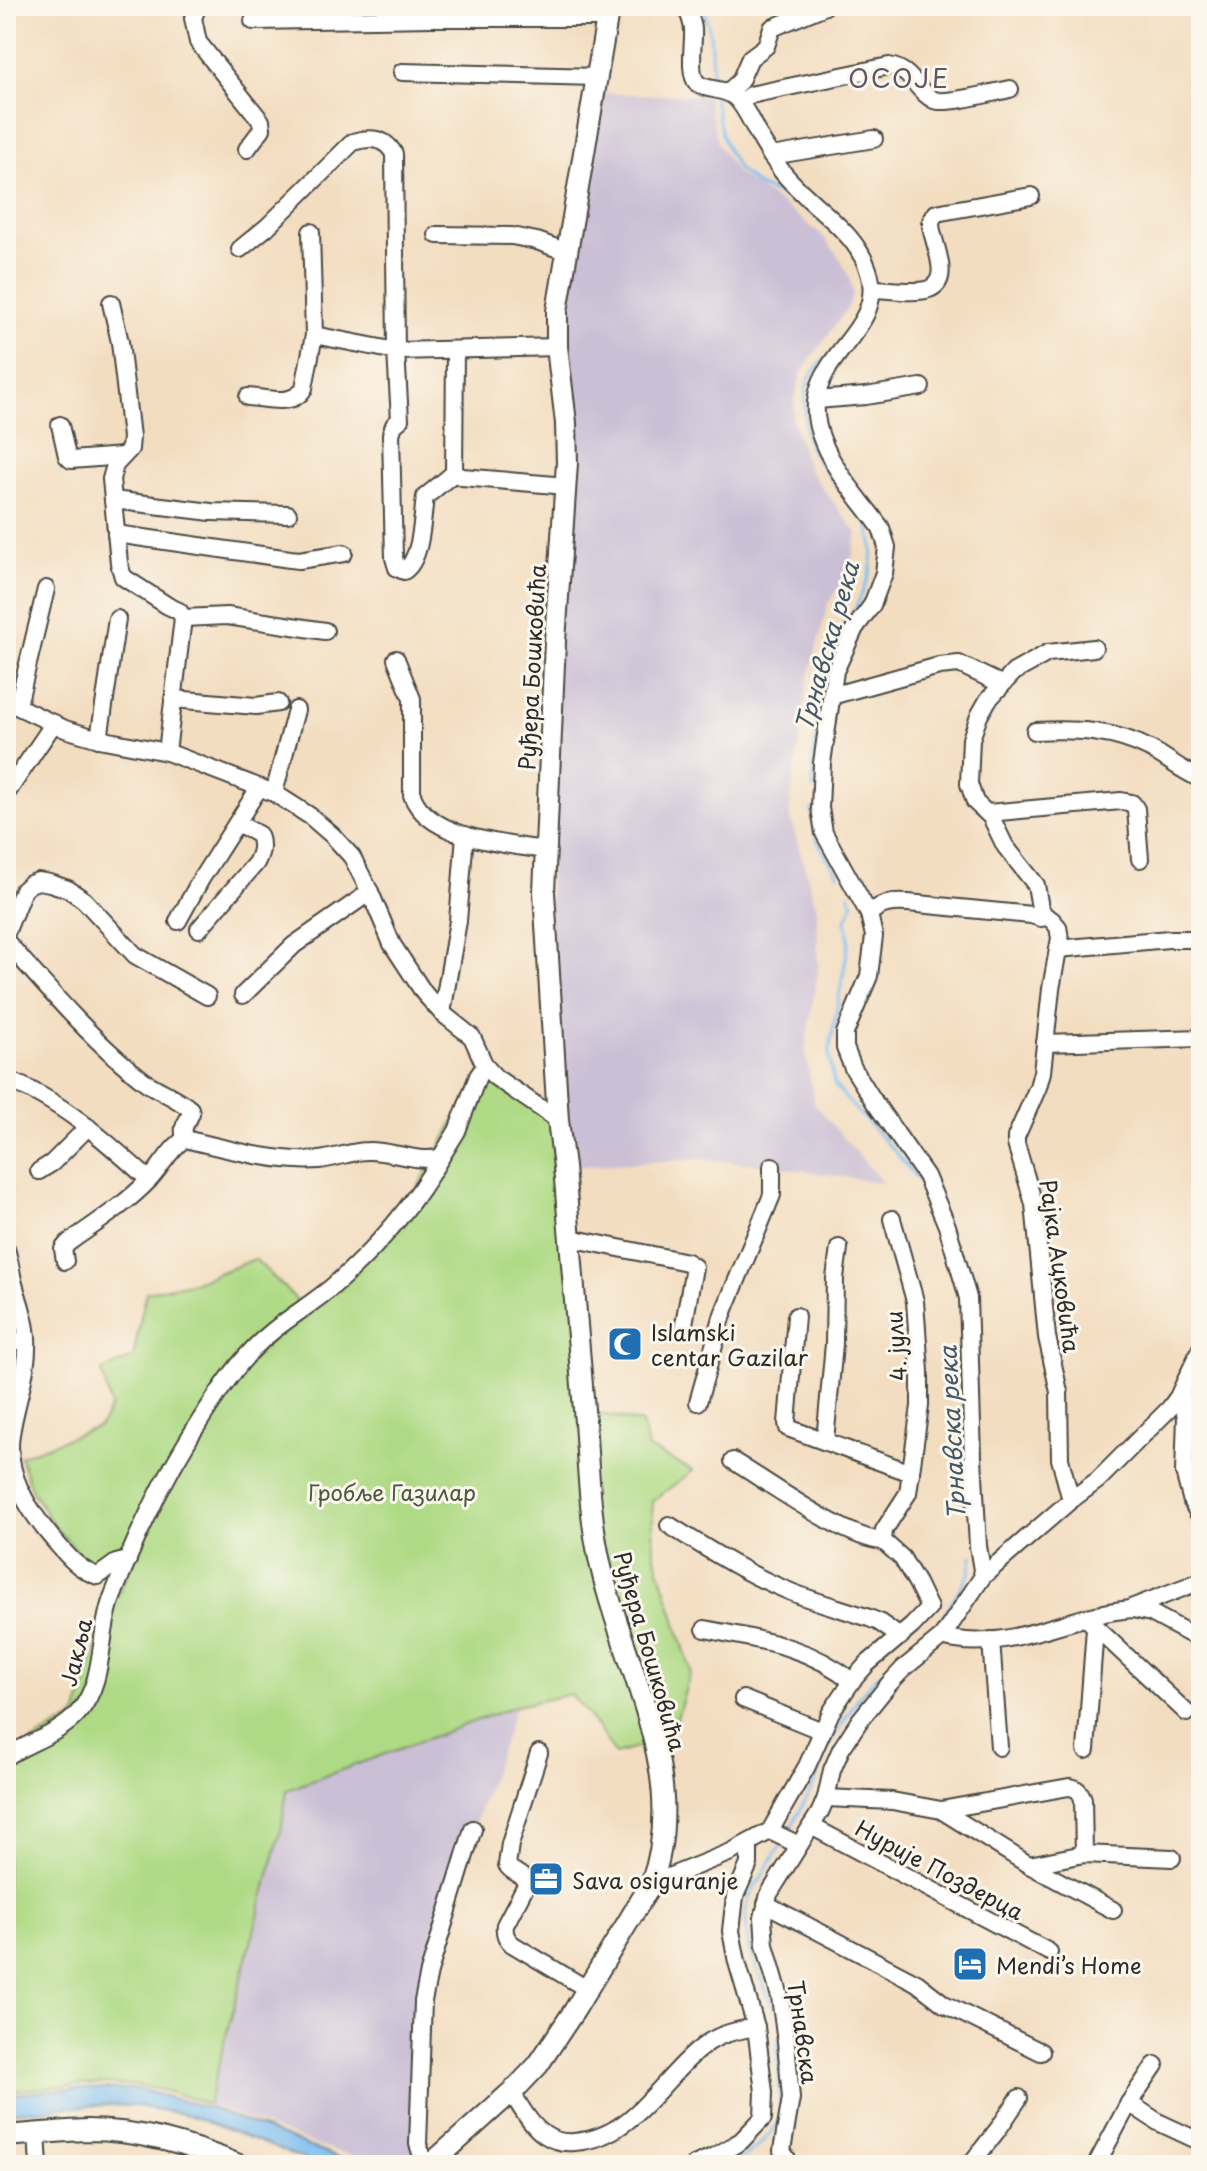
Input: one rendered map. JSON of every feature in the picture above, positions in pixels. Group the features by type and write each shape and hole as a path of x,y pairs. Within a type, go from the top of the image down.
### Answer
{"main road":[{"name":"Руђера Бошковића","path":"429,2165 511,2092 547,2053 651,1884 662,1822 655,1743 614,1617 596,1544 558,1120 545,927 545,850 555,641 567,486 566,423 557,347 557,311 608,12"},
{"path":"6,2136 88,2130 153,2136 211,2159 239,2165"}],"street":[{"path":"198,6 193,18 198,42 261,121 262,129 247,149"},
{"path":"686,6 693,29 694,76 700,85 730,95 750,95 889,66 906,72 936,101 947,102 1010,89"},
{"path":"730,95 750,58 766,46 775,25 825,6"},
{"name":"Руђера Бошковића","path":"253,21 608,12"},
{"path":"402,72 598,77"},
{"path":"730,95 797,189 856,245 866,263 872,289 863,319 830,364 817,391 818,425 826,450 881,528 887,547 878,591 855,628 835,671 822,763 820,808 831,847 869,914 874,936 869,976 845,1033 845,1048 853,1068 926,1176 947,1226 963,1277 970,1310 973,1458 978,1546 983,1576"},
{"path":"240,249 267,227 353,142 367,138 389,144 394,154 396,351 400,420 391,434 394,558 397,568 404,571 410,567 418,550 425,497 454,473 455,350"},
{"path":"771,156 874,139"},
{"path":"872,289 927,290 935,286 940,267 931,225 936,213 1031,196"},
{"path":"248,397 290,400 301,394 304,388 314,335 311,232"},
{"path":"437,235 512,236 567,252"},
{"path":"111,303 120,342 131,437 130,449 115,465 111,479 119,563 123,577 179,611 183,618 167,752"},
{"path":"314,335 396,351 557,347"},
{"path":"817,400 921,387"},
{"path":"60,425 67,456 71,460 123,456"},
{"path":"454,473 462,477 567,486"},
{"path":"113,500 211,512 288,514"},
{"path":"116,534 299,560 344,553"},
{"path":"46,589 12,703 65,729 167,752 267,791 310,816 344,847 361,872 398,957 424,993 442,1013 472,1037 485,1066 495,1077 558,1120"},
{"path":"183,618 227,616 325,631"},
{"path":"99,739 117,619"},
{"path":"1094,648 1048,653 1014,672 1001,684 985,706 971,739 969,784 975,802 988,813 1005,846 1036,885 1040,908 1060,931 1058,949 1201,939"},
{"path":"396,659 412,699 414,800 436,822 465,835 545,850"},
{"path":"831,696 939,666 959,664 1001,684"},
{"path":"173,699 256,706 278,703"},
{"path":"178,921 237,825 267,791 296,710"},
{"path":"6,794 54,723"},
{"path":"1035,731 1085,730 1116,735 1140,744 1201,779"},
{"path":"988,813 1121,801 1132,803 1136,809 1140,859"},
{"path":"199,929 261,853 259,835 237,825"},
{"path":"442,1013 458,921 465,835"},
{"path":"6,933 23,890 38,881 59,886 84,900 135,955 207,996"},
{"path":"243,995 294,945 370,892"},
{"path":"869,914 881,905 892,902 1045,916"},
{"path":"6,941 106,1048 148,1083 190,1109 185,1122 185,1139"},
{"name":"Рајка Ацковића","path":"1058,949 1038,1087 1016,1137 1016,1144 1034,1204 1047,1337 1059,1392 1060,1459 1071,1500"},
{"path":"1045,1043 1201,1038"},
{"name":"Јакља","path":"6,1757 56,1729 81,1709 99,1666 108,1611 128,1560 177,1459 209,1406 239,1365 273,1331 351,1270 404,1212 457,1131 478,1076 485,1066"},
{"path":"6,1079 32,1090 88,1127 149,1180"},
{"path":"39,1171 52,1163 88,1127"},
{"path":"65,1261 63,1249 68,1243 122,1205 185,1139 302,1160 365,1150 428,1160 441,1157"},
{"path":"698,1402 723,1314 772,1195 772,1166"},
{"name":"4. јули","path":"883,1541 884,1530 908,1493 920,1406 918,1328 912,1288 892,1219"},
{"path":"570,1238 687,1262 694,1267 684,1324"},
{"path":"825,1441 839,1248"},
{"path":"6,1249 27,1340 27,1365 11,1433 11,1464 16,1483 47,1532 82,1568 98,1576 116,1563 128,1560"},
{"path":"796,1316 788,1428 911,1473"},
{"path":"6,1342 27,1340"},
{"path":"1041,2052 944,2004 917,1983 766,1904 796,1844 811,1826 826,1798 836,1761 860,1720 903,1669 942,1637 983,1576 1098,1480 1170,1408 1200,1354"},
{"path":"1181,1391 1186,1418 1184,1472 1192,1502 1201,1518"},
{"path":"651,1884 772,1832 831,1712 852,1681 929,1608 902,1558 883,1541 871,1540 831,1522 733,1461"},
{"path":"669,1525 759,1578 792,1593 879,1622 900,1637"},
{"path":"942,1637 961,1641 991,1640 1090,1623 1201,1581"},
{"path":"1126,1610 1151,1613 1201,1640"},
{"path":"1090,1623 1187,1713"},
{"path":"1086,1750 1090,1623"},
{"path":"705,1629 783,1644 834,1666 852,1681"},
{"path":"991,1640 999,1747"},
{"path":"743,1699 822,1731"},
{"path":"539,1753 510,1844 507,1865 526,1880 526,1885 504,1931 512,1944 587,1989"},
{"name":"Нурије Поздерца","path":"941,1810 1076,1788 1083,1799 1084,1854"},
{"name":"Нурије Поздерца","path":"826,1798 881,1800 941,1810 1029,1865 1113,1910"},
{"name":"Нурије Поздерца","path":"811,1826 1049,1952"},
{"name":"Руђера Бошковића","path":"429,2165 423,2159 418,2144 423,2001 473,1829"},
{"path":"772,1832 796,1844"},
{"path":"694,2165 741,2141 763,2118 764,2092 756,2027 731,1931 735,1896 749,1864 749,1843"},
{"name":"Нурије Поздерца","path":"1029,1865 1084,1854 1172,1858"},
{"name":"Трнавска","path":"766,1904 763,1927 765,1945 780,1997 789,2064 791,2098 782,2151 791,2165"},
{"path":"511,2092 537,2128 552,2139 583,2141 627,2123 681,2066 710,2042 723,2035 756,2027"},
{"path":"1096,2165 1129,2103 1155,2065"},
{"path":"970,2165 1019,2098"},
{"path":"1129,2103 1158,2122 1201,2142"},
{"path":"37,2134 39,2165"}],"shaded area":[{"path":"595,93 707,96 718,144 738,174 823,236 849,277 853,293 848,307 802,371 794,399 793,421 808,469 857,533 849,572 828,604 807,684 789,813 817,909 818,971 805,1050 815,1105 883,1183 772,1166 700,1159 564,1167 547,959 562,544 557,347"},
{"path":"516,1706 473,1829 429,1972 418,2144 428,2165 385,2165 318,2146 208,2104 281,1830 286,1790"}],"green space":[{"name":"Гробље Газилар","path":"485,1066 558,1120 584,1410 642,1423 648,1448 693,1471 652,1501 654,1552 691,1671 675,1725 652,1732 655,1743 615,1754 571,1694 516,1706 287,1790 281,1830 208,2104 160,2090 115,2084 6,2091 6,1757 76,1716 105,1620 209,1406 298,1311 262,1329 229,1367 127,1542 92,1567 54,1526 31,1489 20,1456 100,1426 111,1407 102,1371 133,1358 146,1292 195,1282 255,1259 305,1308 404,1212"}],"water":[{"path":"67,2089 138,2089 213,2109 356,2165 320,2165 188,2115 137,2106 99,2105 6,2113 6,2095"}],"waterway":[{"name":"Трнавска река","path":"704,6 710,33 713,82"},
{"name":"Трнавска река","path":"713,93 722,135 739,170 758,186 797,202 828,226"},
{"name":"Трнавска река","path":"825,359 811,375 807,387 806,435 822,467 858,511"},
{"name":"Трнавска река","path":"847,626 865,587 872,562 873,549 866,520"},
{"name":"Трнавска река","path":"813,789 812,759 821,713"},
{"name":"Трнавска река","path":"812,809 816,836 838,874"},
{"name":"Трнавска река","path":"849,894 853,904 846,920 849,941 829,1053 834,1084 922,1185"},
{"name":"Трнавска река","path":"788,1833 814,1784 829,1745 858,1698 875,1678 926,1639 939,1623 970,1572 972,1556"},
{"name":"Трнавска река","path":"774,2009 752,1956 746,1913 748,1899 782,1843"},
{"name":"Трнавска река","path":"734,2165 758,2146 780,2118 778,2040"}],"place":[{"name":"Islamski centar Gazilar","path":"625,1344"},
{"name":"Sava osiguranje","path":"546,1879"},
{"name":"Mendi’s Home","path":"970,1964"}],"district":[{"name":"ОСОЈЕ","path":"899,77"}]}
